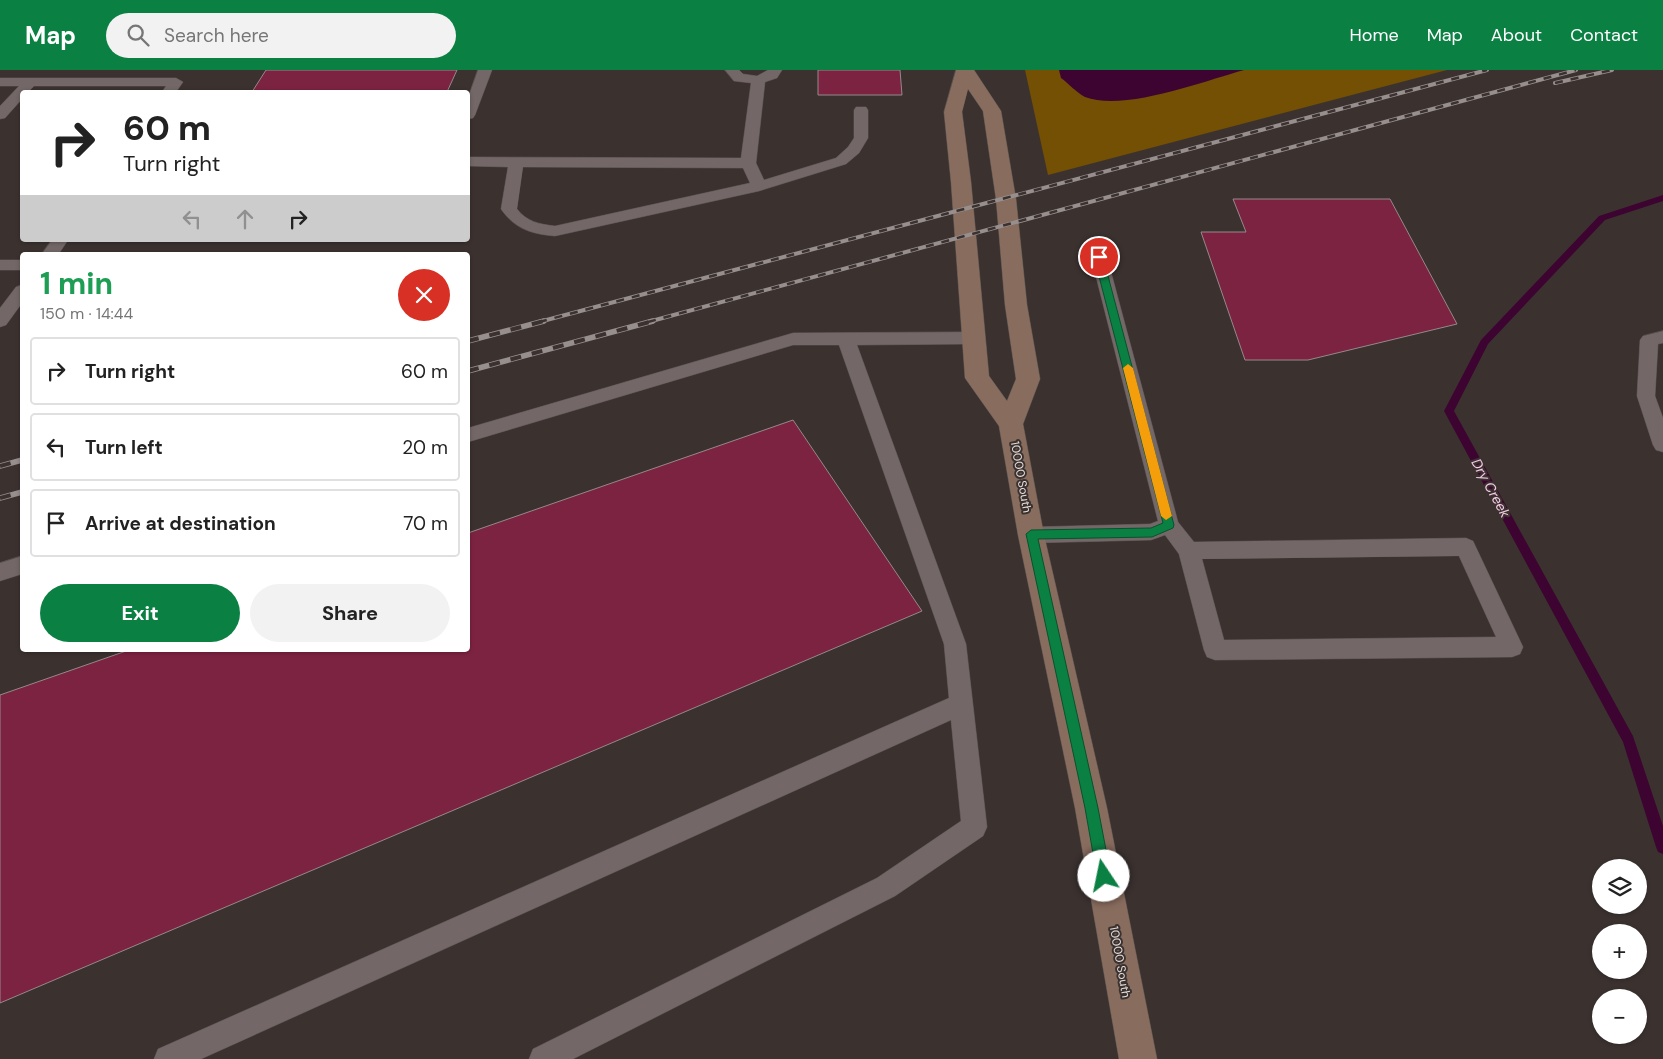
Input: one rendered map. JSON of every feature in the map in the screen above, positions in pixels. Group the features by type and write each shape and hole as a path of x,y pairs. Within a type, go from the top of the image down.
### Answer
{"main road":[{"name":"10000 South","path":"965,70 953,112 961,182 972,338 977,378 1011,424 1031,534 1092,808 1138,1059"},
{"name":"10000 South","path":"965,70 992,111 1006,198 1016,305 1028,378 1011,424"}],"lane":[{"path":"470,110 485,70"},
{"path":"732,70 739,78 758,80 772,75 775,70"},
{"path":"758,80 748,163 759,186"},
{"path":"0,82 176,82 170,90"},
{"path":"22,90 30,82"},
{"path":"0,114 20,93"},
{"path":"516,162 508,209 516,219 526,226 556,231 759,186 841,161 854,150 861,138 861,110"},
{"path":"470,162 748,163"},
{"path":"1099,257 1169,525 1189,551 1215,650 1512,647 1466,547 1189,551"},
{"path":"0,265 20,265"},
{"path":"0,321 20,294"},
{"path":"1663,337 1650,340 1646,396 1663,445"},
{"path":"470,434 792,339 972,338"},
{"path":"543,1059 886,887 974,827 955,644 846,339"},
{"path":"1031,534 1152,532 1169,525"},
{"path":"0,572 20,566"},
{"path":"168,1059 961,704"}],"shaded area":[{"path":"1025,70 1447,70 1048,175"},
{"path":"1059,70 1244,70 1142,98 1101,101 1085,97 1079,93 1061,78"}],"building":[{"path":"266,70 457,70 448,90 253,90"},
{"path":"818,70 900,70 902,95 818,95"},
{"path":"1233,199 1390,199 1457,324 1308,360 1245,360 1201,232 1246,232"},
{"path":"793,420 922,611 0,1003 0,695 123,652 470,652 470,532"}],"waterway":[{"name":"Dry Creek","path":"1663,198 1602,218 1484,342 1449,411 1629,740 1663,847"}],"railway":[{"path":"539,322 1487,70"},
{"path":"648,322 1576,70"},
{"path":"1555,83 1612,70"},
{"path":"470,340 544,321"},
{"path":"470,370 653,321"},
{"path":"0,466 20,461"},
{"path":"0,498 20,493"}],"slow traffic":[{"path":"1128,368 1166,516"}],"route":[{"path":"1099,257 1169,525 1152,532 1031,534 1092,808 1104,876"}]}
